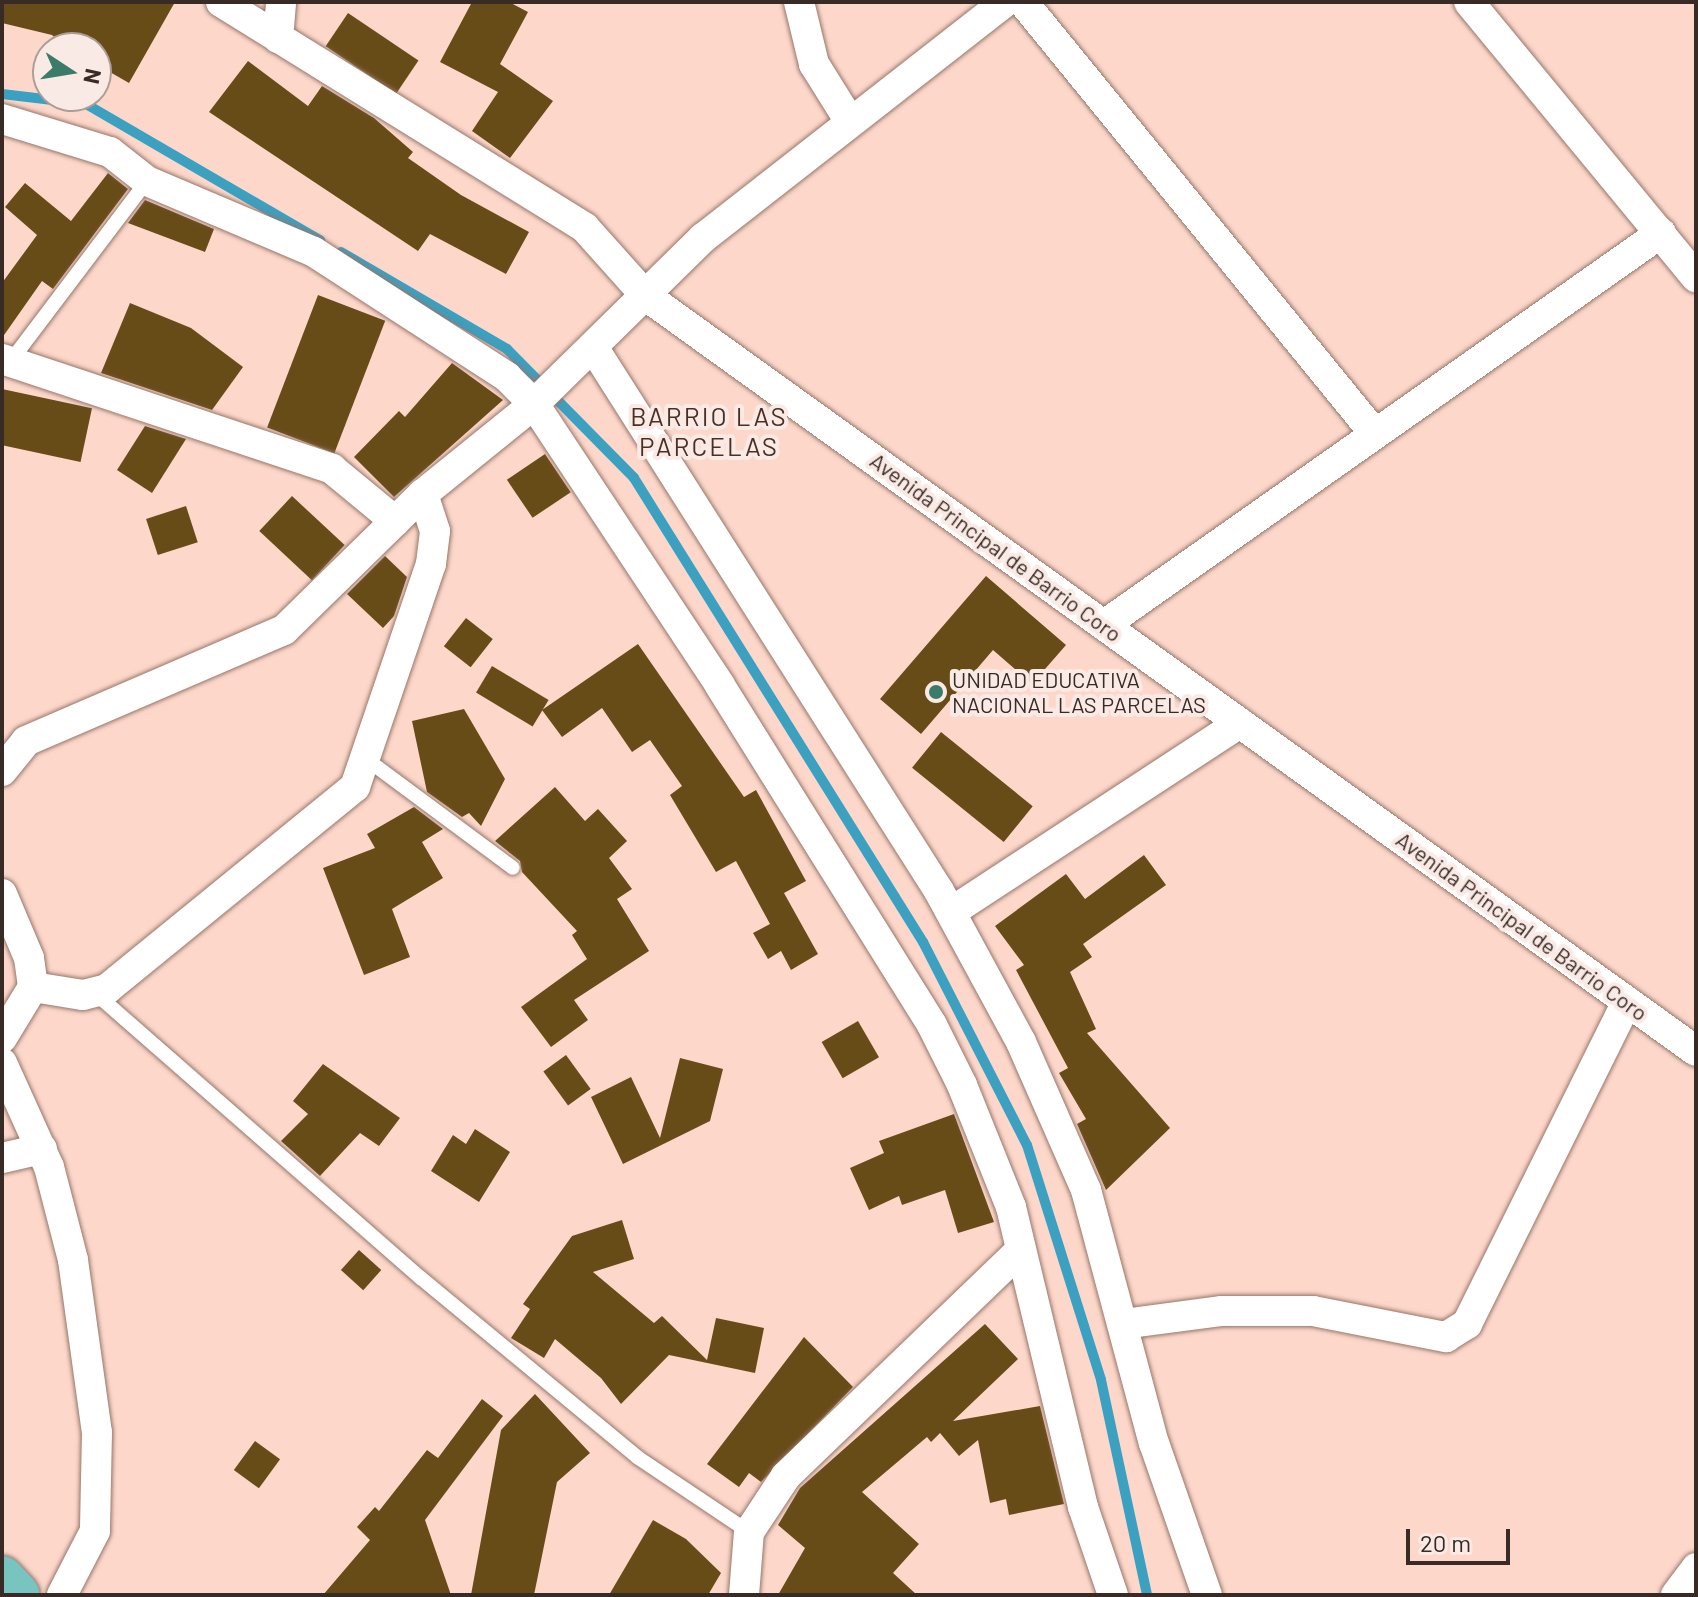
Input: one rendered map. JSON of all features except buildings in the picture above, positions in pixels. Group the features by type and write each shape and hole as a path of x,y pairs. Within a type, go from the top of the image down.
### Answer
{"main road":[{"path":"2,1578 18,1595"}],"street":[{"name":"Avenida Principal de Barrio Coro","path":"221,2 585,228 646,296 1696,1051"},
{"path":"278,38 281,2"},
{"path":"799,2 814,64 849,120"},
{"path":"2,771 26,741 284,630 423,494 535,403 703,238 849,120 1005,2"},
{"path":"1023,2 1375,434"},
{"path":"1469,2 1696,277"},
{"path":"2,119 110,152 147,181 314,252 507,377 535,403 932,1025 989,1148 1019,1252 1083,1507 1113,1595"},
{"path":"1104,625 1661,233"},
{"path":"593,347 951,912 1071,1152 1176,1514 1207,1595"},
{"path":"6,360 332,469 395,521"},
{"path":"33,987 95,993 344,799 369,761 389,678 431,564 435,531 423,494"},
{"path":"951,912 1240,723"},
{"path":"2,894 29,958 33,987 5,1029"},
{"path":"1123,1324 1222,1311 1313,1311 1446,1337 1467,1324 1627,1002"},
{"path":"2,1063 42,1149 73,1260 97,1432 95,1531 62,1595"},
{"path":"2,1158 42,1149"},
{"path":"744,1595 749,1532 786,1476 1019,1252"}],"lane":[{"path":"6,360 147,181"},
{"path":"369,761 513,868"},
{"path":"95,993 421,1278 637,1457 749,1532"}],"waterway":[{"path":"2,94 86,104 320,240"},
{"path":"341,252 507,349 634,478 923,942 1027,1145 1101,1380 1147,1595"}],"place":[{"name":"UNIDAD EDUCATIVA NACIONAL LAS PARCELAS","path":"936,692"}],"district":[{"name":"BARRIO LAS PARCELAS","path":"709,431"}]}
